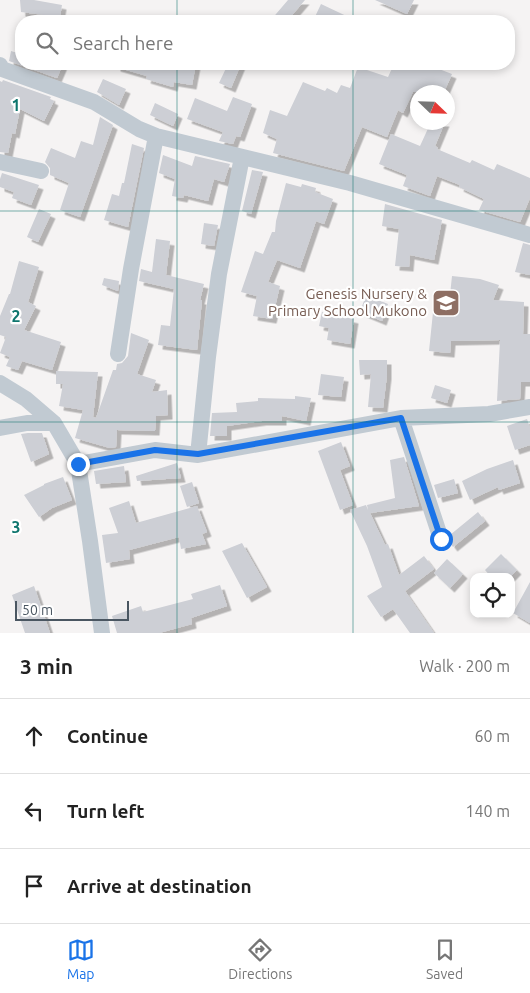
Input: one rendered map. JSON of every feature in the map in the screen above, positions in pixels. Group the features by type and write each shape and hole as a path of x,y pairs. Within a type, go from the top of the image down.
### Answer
{"street":[{"path":"1,68 94,102 139,129 156,136 350,183 530,235"},
{"path":"118,354 131,269 156,136"},
{"path":"198,454 219,274 242,157"},
{"path":"0,162 41,171"},
{"path":"0,382 54,423 78,464 102,633"},
{"path":"78,464 155,450 198,454 401,418 489,414 530,407"},
{"path":"401,418 441,539"},
{"path":"0,428 27,423 54,423"}],"building":[{"path":"20,0 34,0 62,5 60,15 21,12"},
{"path":"288,0 305,0 292,15 275,15"},
{"path":"375,0 414,0 407,14"},
{"path":"321,4 344,15 316,15"},
{"path":"11,51 15,52 15,63 9,61"},
{"path":"34,70 60,70 57,78"},
{"path":"126,70 195,70 192,85 174,82 173,87 146,79 147,76"},
{"path":"225,70 238,70 231,88 219,83"},
{"path":"357,70 367,70 388,77 391,70 442,70 452,74 447,85 410,85 410,98 403,113 398,110 387,137 362,127 344,171 273,153 277,139 263,133 270,110 287,116 303,82 325,91 327,88 337,93 341,85 350,88"},
{"path":"103,79 126,89 119,105 97,92"},
{"path":"3,80 51,97 50,99 54,101 44,121 20,109 15,134 12,133 8,153 0,152 0,81 2,82"},
{"path":"233,97 252,104 240,137 236,136 233,144 219,141 223,132 187,119 195,98 227,111"},
{"path":"155,103 178,114 173,126 150,115"},
{"path":"100,117 113,125 80,217 60,210 69,183 50,175 50,168 45,162 51,148 75,158 81,141 93,145"},
{"path":"427,130 442,130 435,146 437,149 470,163 472,160 494,170 497,164 530,178 530,198 520,222 479,210 484,199 459,187 460,185 437,176 430,196 403,186 407,175 379,164 391,134 420,146"},
{"path":"132,144 144,148 128,227 104,220 112,194 119,196 122,183 124,183"},
{"path":"163,155 192,166 195,156 230,164 224,182 214,179 208,201 184,195 183,198 172,196 175,179 159,173"},
{"path":"252,170 263,172 251,214 242,211"},
{"path":"2,173 39,185 31,205 12,198 14,192 0,187"},
{"path":"286,183 301,187 302,184 316,188 315,192 333,199 324,224 316,221 300,268 277,260 268,282 280,286 272,319 253,316 257,296 241,292 255,251 263,254 272,232 275,232"},
{"path":"385,204 442,220 434,260 410,255 409,267 395,266 399,229 382,226"},
{"path":"39,209 51,214 38,242 27,237"},
{"path":"204,223 218,225 214,246 201,244"},
{"path":"156,239 170,241 166,275 204,284 200,300 202,300 197,350 158,345 161,325 170,326 174,289 139,281 141,269 152,272"},
{"path":"523,243 530,245 530,275 515,272"},
{"path":"19,261 39,267 28,302 36,306 24,330 61,342 52,370 22,361 18,370 6,366 10,357 0,353 6,337 0,335 0,316 10,294"},
{"path":"452,276 480,279 499,285 493,300 524,302 523,334 530,334 530,382 521,382 520,399 497,401 500,340 451,341 450,353 429,351 435,293 450,295"},
{"path":"104,278 119,281 118,291 102,285"},
{"path":"366,295 388,304 382,321 360,312"},
{"path":"322,312 354,319 350,344 327,340 329,328 319,326"},
{"path":"131,333 149,340 137,374 156,380 152,392 167,390 168,415 156,416 155,431 117,430 116,447 110,448 75,438 83,410 59,406 63,384 56,384 56,371 98,372 93,417 96,418 113,370 116,370 117,364 122,363 128,356"},
{"path":"359,360 387,360 383,408 368,407 371,374 360,375"},
{"path":"321,374 344,377 341,397 318,395"},
{"path":"435,385 451,390 447,403 431,398"},
{"path":"295,396 311,398 306,421 282,416 282,421 262,421 227,426 227,436 210,436 212,413 237,412 236,403 258,401 258,398 295,399"},
{"path":"527,419 530,428 530,445 515,450 507,426"},
{"path":"42,433 49,454 31,462 21,434"},
{"path":"341,442 350,466 340,470 353,505 340,510 318,451"},
{"path":"404,457 419,506 370,513 385,545 388,544 399,575 424,556 434,569 405,591 434,633 410,633 393,609 381,617 367,596 382,587 367,546 350,510 366,505 368,510 367,505 395,498 390,460"},
{"path":"513,460 520,483 499,490 498,487 470,500 462,481 487,469"},
{"path":"177,463 181,478 137,481 136,476"},
{"path":"124,466 126,482 96,484 94,471"},
{"path":"63,477 72,500 52,508 39,517 24,495 44,484"},
{"path":"454,479 458,493 438,498 434,485"},
{"path":"192,482 199,503 187,507 180,486"},
{"path":"129,501 136,523 197,506 207,532 202,534 206,544 181,549 179,537 129,550 130,559 106,563 102,535 118,533 109,508"},
{"path":"478,512 485,521 453,547 450,543 450,535"},
{"path":"242,543 267,587 247,598 222,551"},
{"path":"501,554 517,570 514,573 488,573 485,570"},
{"path":"447,559 463,574 450,588 434,573"},
{"path":"530,582 530,623 515,614 515,609"},
{"path":"220,585 227,606 191,618 192,624 159,633 117,633 112,616 141,606 143,612 193,599 191,594"},
{"path":"34,586 50,633 25,633 12,595"}],"place":[{"name":"Genesis Nursery & Primary School Mukono","path":"446,303"}],"route":[{"path":"78,464 155,450 198,454 401,418 441,539"}]}
